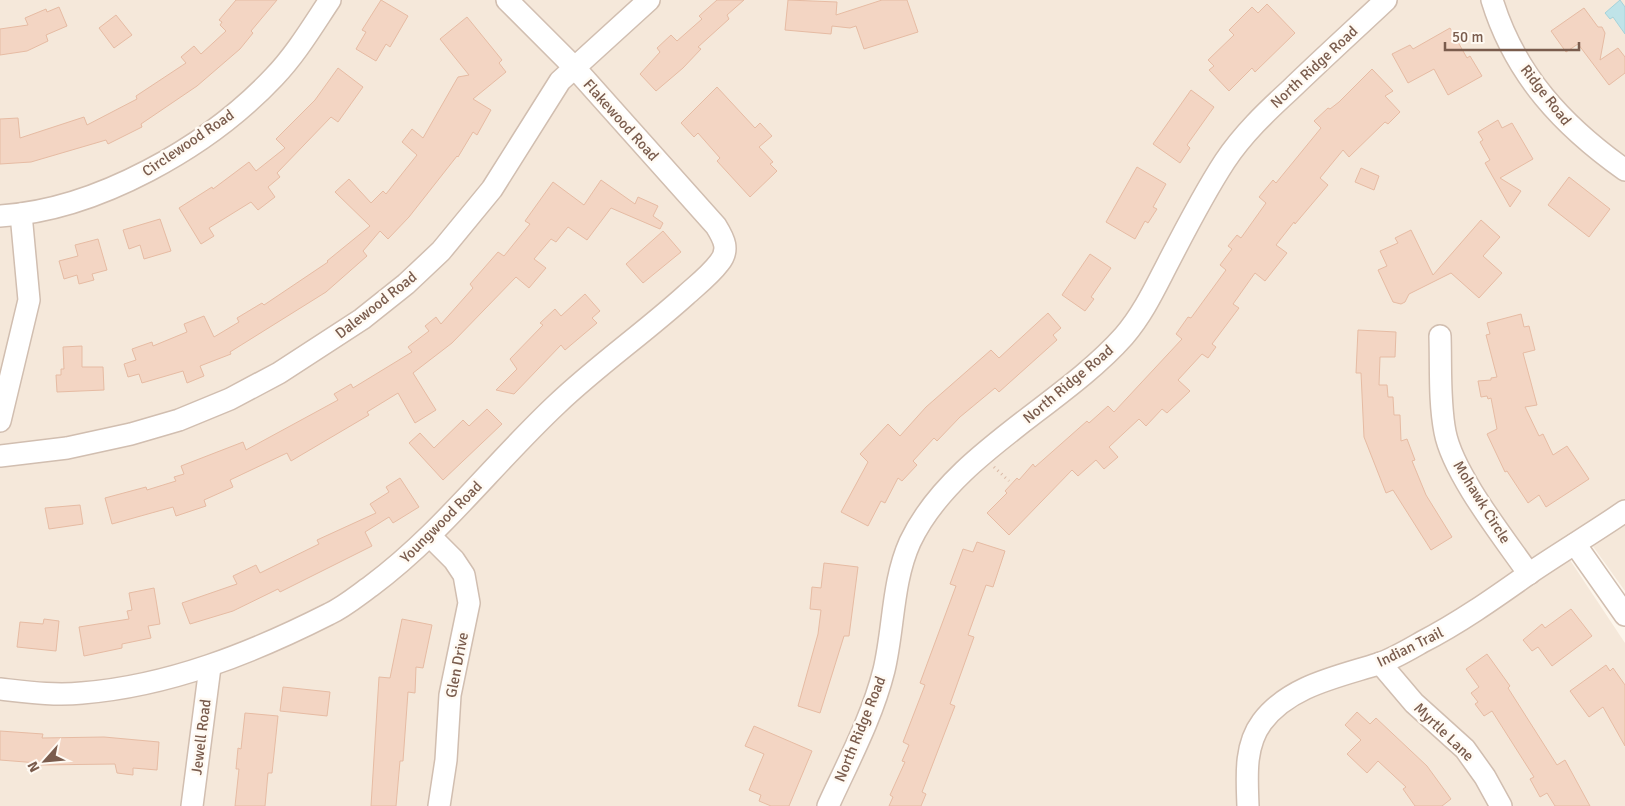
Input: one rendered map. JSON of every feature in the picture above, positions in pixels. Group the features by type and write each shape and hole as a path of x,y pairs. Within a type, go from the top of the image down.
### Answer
{"street":[{"name":"Circlewood Road","path":"0,216 21,214 69,203 129,181 146,173 203,136 232,114 274,77 306,36 330,0"},
{"name":"Flakewood Road","path":"507,0 574,67 622,123 686,191 716,226 726,246"},
{"name":"Dalewood Road","path":"0,456 67,448 131,434 179,420 230,399 265,381 337,337 406,284 441,251 492,190 560,81 649,0"},
{"name":"North Ridge Road","path":"828,806 870,712 884,670 898,585 905,557 910,542 926,515 963,473 1013,429 1094,366 1124,336 1146,305 1202,199 1240,140 1270,109 1386,0"},
{"name":"Ridge Road","path":"1492,0 1513,50 1537,89 1578,135 1625,170"},
{"path":"0,421 29,300 21,214"},
{"name":"Youngwood Road","path":"0,689 34,693 82,693 114,689 210,667 337,610 402,563 431,537 557,404 672,308 719,263 726,246"},
{"name":"Mohawk Circle","path":"1440,336 1442,413 1448,445 1466,481 1529,574"},
{"name":"Indian Trail","path":"1248,806 1247,764 1251,745 1261,723 1271,712 1296,693 1318,683 1380,663 1423,642 1468,616 1625,511"},
{"name":"Glen Drive","path":"431,537 454,560 464,575 469,603 450,695 446,760 438,806"},
{"path":"1575,544 1625,615"},
{"name":"Myrtle Lane","path":"1380,663 1414,703 1465,749 1485,777 1501,806"},
{"name":"Jewell Road","path":"192,806 210,667"}],"shaded area":[{"path":"0,0 1625,0 1625,501 1560,545 1625,643 1625,806 0,806"},
{"path":"1625,525 1625,591 1592,545"}],"water":[{"path":"1620,0 1625,7 1625,34 1613,17 1610,19 1605,13"}],"building":[{"path":"236,0 277,0 251,31 253,33 240,49 197,86 141,124 142,127 108,144 106,140 31,162 0,164 0,119 18,118 20,138 84,117 87,125 137,99 136,96 186,63 181,57 194,46 201,54 226,31 220,25 222,22 219,20"},
{"path":"381,0 408,16 390,47 386,44 376,61 356,49 366,32 362,30"},
{"path":"717,0 744,0 727,15 729,19 698,47 701,49 683,68 656,91 640,74 660,52 657,48 671,35 677,41 702,19 699,16"},
{"path":"788,0 837,2 836,15 882,0 907,0 918,32 864,49 856,26 850,28 832,26 831,34 785,30"},
{"path":"1267,4 1295,33 1255,72 1252,68 1229,91 1209,70 1214,66 1208,60 1234,35 1229,30 1252,7 1258,13"},
{"path":"59,7 67,26 46,35 48,41 27,51 0,55 0,29 28,25 25,18 46,9 47,12"},
{"path":"1584,8 1598,27 1602,27 1605,33 1600,60 1618,48 1625,57 1625,73 1609,85 1578,44 1566,52 1551,31"},
{"path":"116,15 132,35 114,48 99,28"},
{"path":"467,17 502,60 499,63 506,72 473,99 491,110 477,135 473,132 458,157 409,217 388,239 380,231 363,251 367,256 326,292 230,352 231,354 200,366 204,376 187,383 183,371 142,383 139,374 128,377 124,364 136,360 132,349 152,342 153,346 187,332 184,324 204,316 214,337 239,322 237,318 262,303 264,305 328,262 370,226 335,192 349,179 371,203 383,191 386,194 417,155 402,142 412,129 423,138 458,77 469,75 440,39"},
{"path":"1450,28 1467,58 1470,56 1482,76 1448,95 1434,69 1408,83 1392,54 1410,45 1413,49"},
{"path":"338,68 363,87 338,122 331,117 277,173 280,177 268,187 275,197 258,210 251,202 209,228 214,236 201,244 179,208 212,187 213,189 249,162 256,171 285,148 276,139 315,100"},
{"path":"1372,69 1393,91 1385,96 1400,112 1388,124 1385,122 1349,157 1343,150 1320,178 1328,185 1276,245 1287,253 1265,281 1255,273 1233,304 1239,308 1212,344 1216,347 1208,358 1202,354 1178,380 1190,391 1167,413 1162,409 1146,426 1139,419 1109,447 1118,457 1104,469 1096,460 1078,476 1072,470 1009,535 987,513 1007,493 1005,491 1017,478 1019,480 1033,464 1035,467 1087,421 1089,423 1108,406 1114,412 1182,339 1176,334 1188,317 1191,318 1226,270 1220,265 1232,249 1228,246 1237,235 1241,238 1266,203 1259,197 1273,180 1276,183 1321,128 1314,121 1328,108 1330,109 1339,102"},
{"path":"717,87 755,128 760,123 772,136 759,147 773,162 770,164 777,171 750,197 717,161 720,158 698,133 694,137 681,123"},
{"path":"1191,90 1214,107 1187,145 1190,148 1180,163 1153,144"},
{"path":"1498,120 1502,128 1512,123 1533,159 1500,178 1521,191 1510,207 1485,163 1490,160 1480,142 1483,140 1478,132"},
{"path":"1137,167 1166,184 1153,207 1157,209 1148,223 1145,221 1135,239 1106,222"},
{"path":"1361,168 1379,176 1374,190 1355,182"},
{"path":"1569,177 1610,209 1589,237 1548,205"},
{"path":"601,180 635,204 638,197 658,206 653,216 663,223 660,229 611,208 587,240 568,227 556,242 551,239 534,259 546,268 529,288 516,277 452,343 413,373 436,410 415,423 398,393 367,412 369,415 291,461 287,453 230,480 233,487 204,500 206,506 176,516 173,507 112,524 105,498 146,487 147,490 176,481 174,477 184,474 181,466 243,442 246,450 338,400 334,394 351,384 353,388 412,352 408,347 429,331 425,326 436,317 441,324 473,288 470,284 498,252 504,256 530,224 525,221 553,182 584,205"},
{"path":"160,219 171,251 144,259 140,245 129,249 123,230"},
{"path":"1481,220 1500,237 1483,256 1502,273 1479,298 1451,273 1409,294 1405,302 1401,304 1393,302 1378,270 1387,266 1380,251 1398,243 1395,238 1411,230 1433,275"},
{"path":"663,231 681,252 643,283 626,264"},
{"path":"98,239 107,270 92,274 94,280 79,284 77,275 64,279 59,261 78,256 75,245"},
{"path":"1090,254 1111,268 1091,297 1094,299 1085,311 1062,295"},
{"path":"585,294 600,311 592,318 597,323 565,350 561,345 514,394 496,390 517,369 510,359 543,325 540,323 555,309 561,316"},
{"path":"1048,313 1061,328 1053,335 1057,340 999,392 995,388 960,417 937,441 934,438 913,461 917,465 902,481 898,478 885,503 881,501 868,526 841,512 868,462 860,454 888,424 900,436 926,407 991,350 999,358"},
{"path":"1521,314 1524,327 1529,326 1535,350 1523,353 1537,405 1525,407 1539,436 1543,434 1553,455 1567,446 1589,479 1546,507 1539,495 1528,503 1507,471 1505,472 1487,434 1497,429 1491,398 1488,399 1487,396 1481,397 1478,381 1491,380 1491,378 1497,377 1486,335 1490,334 1487,323"},
{"path":"1358,330 1396,332 1395,357 1380,357 1379,385 1387,385 1388,397 1393,397 1394,415 1400,415 1401,441 1407,439 1415,460 1412,461 1426,495 1452,537 1431,550 1393,490 1386,493 1364,437 1361,373 1356,373"},
{"path":"82,346 82,367 103,367 104,390 57,392 56,375 61,375 61,369 64,369 63,347"},
{"path":"487,409 502,424 443,480 409,443 420,433 434,448 463,420 469,426"},
{"path":"400,478 419,507 393,523 389,517 365,532 372,546 280,592 278,589 233,611 190,624 182,603 237,584 233,576 256,565 260,573 319,544 317,540 376,513 370,504 389,492 386,487"},
{"path":"80,505 83,524 49,529 45,508"},
{"path":"977,542 1005,551 993,587 986,585 968,635 974,637 950,704 955,706 922,792 926,794 921,806 889,806 893,797 890,795 905,762 902,761 909,745 903,742 925,685 920,683 956,586 950,584 963,549 973,552"},
{"path":"824,563 858,567 849,636 844,636 820,713 798,706 818,634 821,610 810,609 812,587 821,588"},
{"path":"154,588 160,624 148,626 151,638 122,644 122,648 84,656 79,627 129,619 127,611 132,610 129,593"},
{"path":"1571,609 1592,636 1552,666 1538,647 1532,651 1523,640 1542,624 1545,628"},
{"path":"44,619 59,621 56,651 17,647 20,622 43,624"},
{"path":"402,619 432,625 423,668 416,667 415,693 408,692 403,761 400,761 396,806 371,806 379,677 390,678"},
{"path":"1487,654 1510,686 1508,688 1557,765 1565,760 1590,806 1555,806 1547,793 1540,797 1530,779 1534,777 1492,711 1484,716 1475,704 1478,702 1471,693 1479,687 1466,669"},
{"path":"1606,665 1610,671 1613,668 1625,685 1625,746 1603,707 1589,717 1570,691"},
{"path":"283,687 330,692 327,716 280,711"},
{"path":"1357,712 1370,724 1376,718 1427,766 1451,799 1442,806 1415,806 1403,789 1406,787 1378,761 1367,773 1347,754 1361,740 1345,725"},
{"path":"245,713 278,716 272,773 268,773 265,806 235,806 239,769 236,769 238,748 241,749"},
{"path":"754,726 812,751 789,806 771,806 759,801 761,795 749,790 764,754 745,746"},
{"path":"0,731 43,734 42,738 104,737 159,742 157,770 133,768 133,775 117,773 115,764 38,765 38,763 0,760"}]}
